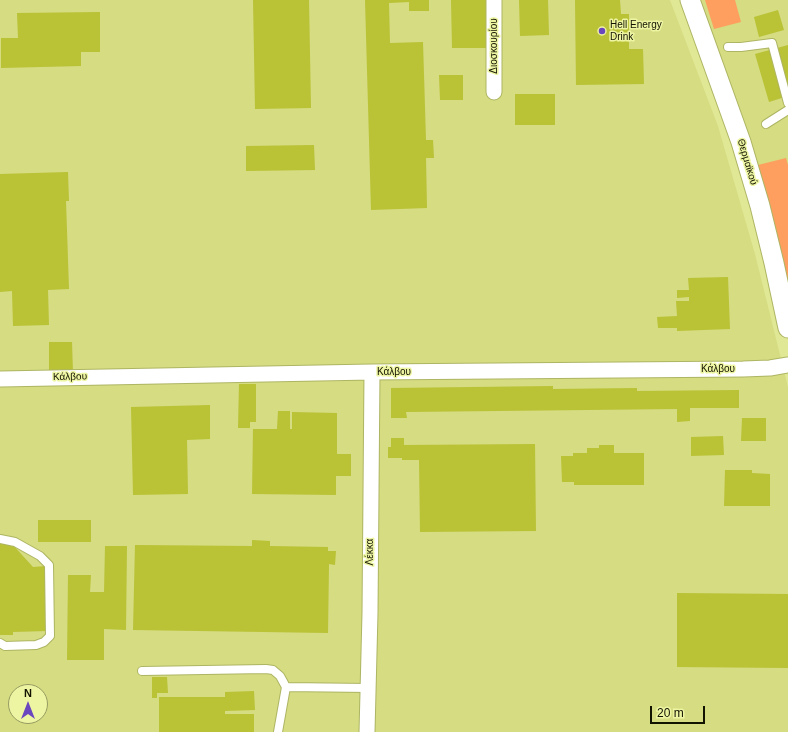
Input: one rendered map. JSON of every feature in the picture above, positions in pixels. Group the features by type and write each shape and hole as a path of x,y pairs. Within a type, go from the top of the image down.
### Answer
{"street":[{"name":"Διοσκουρίου","path":"494,0 494,92"},
{"name":"Θερμαϊκού","path":"690,0 741,142 760,206 787,321"},
{"name":"Κάλβου","path":"0,379 372,372 743,369 770,368 788,365"},
{"name":"Λέκκα","path":"367,732 370,613 372,372"}],"lane":[{"path":"728,47 772,43 788,103"},
{"path":"766,124 788,110"},
{"path":"0,539 15,542 40,556 50,565 50,636 44,642 36,645 5,646 0,643"},
{"path":"142,671 273,670 280,676 286,687 278,732"},
{"path":"286,687 368,688"}],"shaded area":[{"path":"0,0 670,0 718,126 755,254 788,387 788,732 0,732"},
{"path":"701,0 788,0 788,300"},
{"path":"705,0 735,0 741,22 714,29"},
{"path":"786,158 788,165 788,300 750,167"}],"building":[{"path":"253,0 309,0 311,108 255,109"},
{"path":"365,0 429,0 429,11 409,11 409,2 389,3 390,43 423,42 426,140 433,140 434,158 426,158 427,208 371,210"},
{"path":"451,0 489,0 490,48 452,48"},
{"path":"519,0 548,0 549,35 520,36"},
{"name":"Hell Energy Drink","path":"575,0 620,0 621,14 629,14 629,49 643,49 644,84 576,85"},
{"path":"778,10 784,30 759,37 754,17"},
{"path":"100,12 100,52 81,52 81,66 1,68 1,38 18,38 17,13"},
{"path":"788,45 788,96 769,102 755,54"},
{"path":"439,75 463,75 463,100 440,100"},
{"path":"515,94 555,94 555,125 515,125"},
{"path":"314,145 315,170 246,171 246,146"},
{"path":"68,172 69,201 66,201 69,289 48,290 49,325 13,326 12,291 0,292 0,174"},
{"path":"728,277 730,329 677,331 677,328 658,328 657,317 677,316 676,301 689,301 689,297 677,298 677,290 689,290 688,278"},
{"path":"49,342 72,342 73,373 49,374"},
{"path":"239,384 256,384 256,422 250,422 250,428 238,428"},
{"path":"553,386 553,389 637,388 637,391 739,390 739,408 690,408 690,421 677,422 677,409 406,412 407,418 391,418 391,388"},
{"path":"210,405 210,439 187,440 188,494 133,495 131,407"},
{"path":"278,411 290,411 290,429 292,429 292,412 337,413 337,454 351,454 351,476 336,476 336,495 252,494 253,429 277,429"},
{"path":"742,418 766,418 766,441 741,441"},
{"path":"723,436 724,455 691,456 691,437"},
{"path":"391,438 404,438 404,445 535,444 536,531 420,532 419,460 388,458 388,447 391,447"},
{"path":"599,445 614,445 614,453 644,453 644,485 574,485 574,482 562,482 561,456 573,456 573,453 587,453 587,448 599,448"},
{"path":"725,470 752,470 752,473 770,474 770,506 724,506"},
{"path":"38,520 91,520 91,542 38,542"},
{"path":"252,540 270,541 270,546 328,547 328,551 336,551 335,565 329,564 328,633 133,630 135,545 252,546"},
{"path":"0,544 12,544 33,567 46,566 47,631 13,632 13,635 0,635"},
{"path":"105,546 127,546 126,630 104,629 104,660 67,660 68,575 91,575 90,592 104,592"},
{"path":"677,593 788,594 788,668 677,667"},
{"path":"152,677 167,677 168,693 157,693 157,698 152,698"},
{"path":"254,691 255,710 225,711 225,714 254,714 254,732 159,732 159,697 225,697 225,692"}],"place":[{"name":"Hell Energy Drink","path":"602,31"}]}
